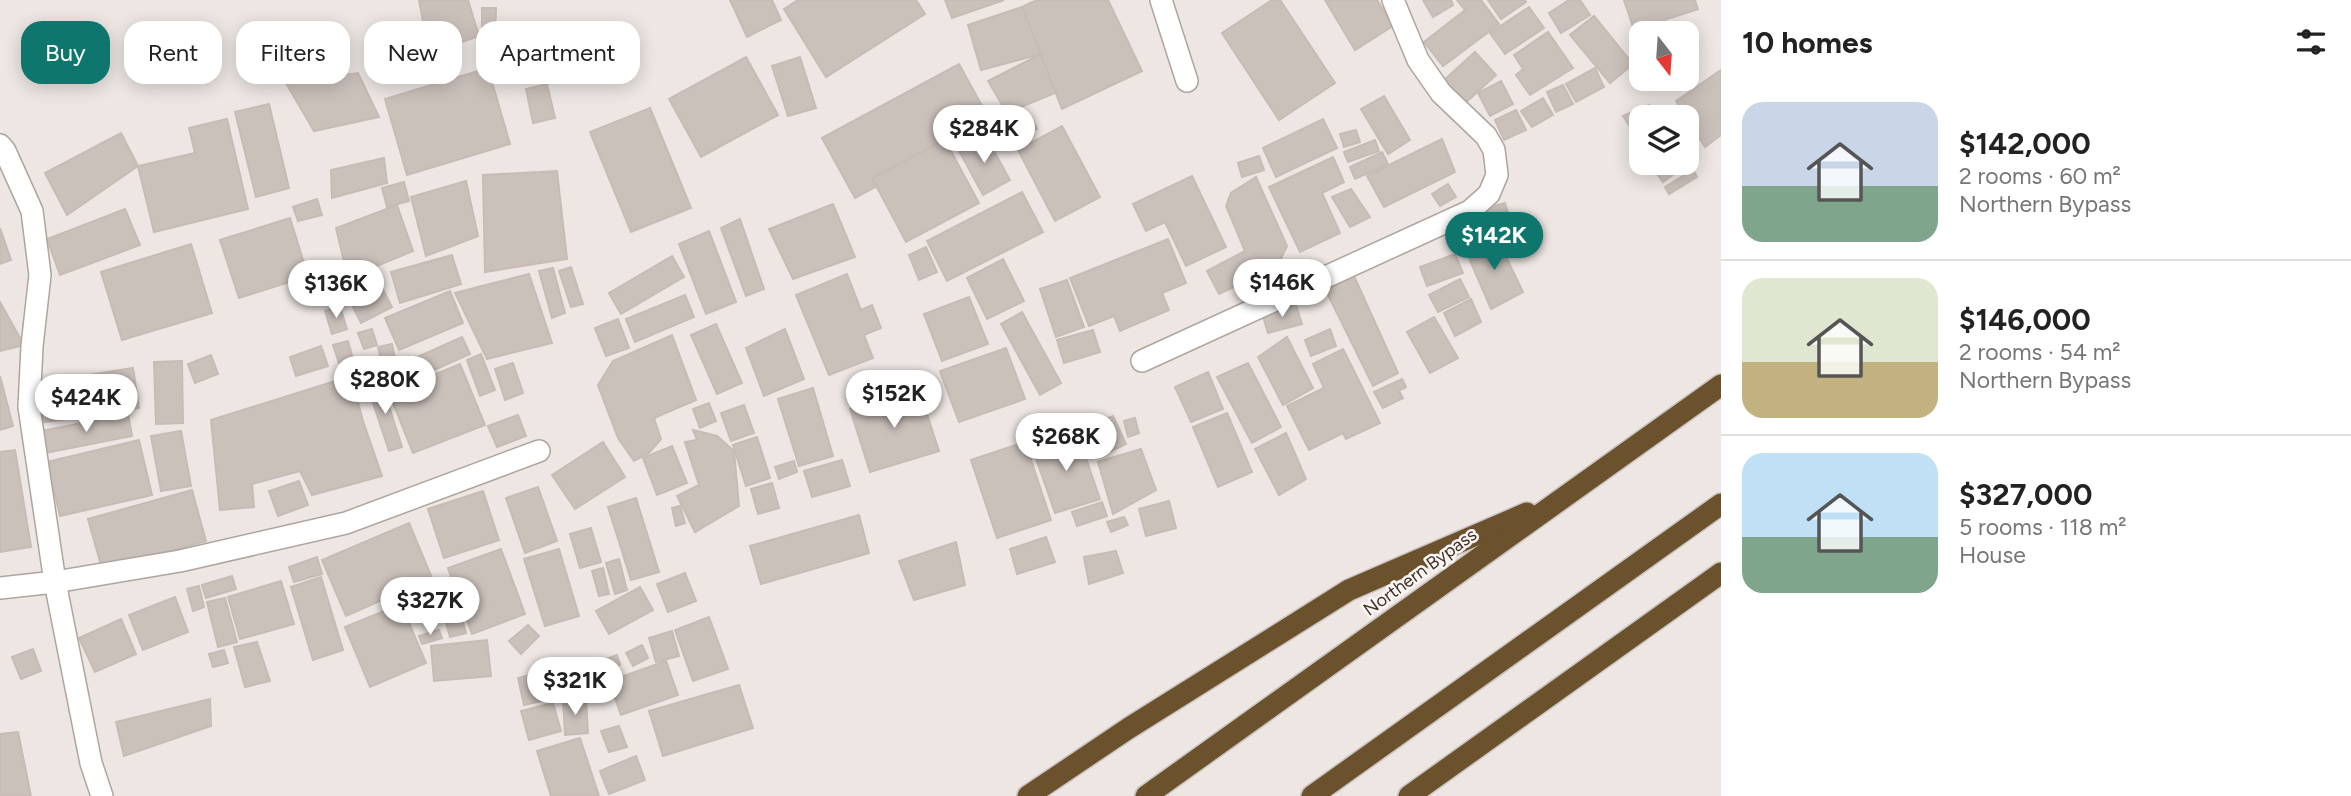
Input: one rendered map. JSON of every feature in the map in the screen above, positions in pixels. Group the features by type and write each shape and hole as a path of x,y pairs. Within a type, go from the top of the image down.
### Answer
{"highway":[{"name":"Northern Bypass","path":"1146,796 1721,385"},
{"path":"1028,796 1129,728 1349,590 1567,495"},
{"path":"1311,796 1721,504"},
{"path":"1409,796 1721,573"}],"street":[{"path":"1161,0 1187,81"},
{"path":"1142,361 1470,211 1489,194 1497,175 1494,150 1486,136 1441,93 1418,60 1393,0"},
{"path":"0,145 32,211 40,275 29,407 55,582 91,763 102,796"},
{"path":"0,588 55,582 180,561 346,523 539,451"}],"building":[{"path":"419,0 468,0 476,26 476,37 462,42 462,21 423,21"},
{"path":"730,0 772,0 781,20 747,37"},
{"path":"798,0 916,0 925,14 826,77 784,9"},
{"path":"945,0 1004,0 952,18"},
{"path":"1037,0 1108,0 1142,71 1062,109 1022,7"},
{"path":"1272,0 1280,0 1335,83 1279,120 1222,33"},
{"path":"1325,0 1377,0 1393,26 1355,50"},
{"path":"1423,0 1451,0 1453,5 1433,17"},
{"path":"1457,0 1481,0 1499,24 1443,66 1424,42 1465,10"},
{"path":"1488,0 1525,0 1526,2 1501,19"},
{"path":"1569,0 1580,0 1590,15 1561,33 1549,13"},
{"path":"1624,0 1695,0 1698,9 1661,21 1631,21"},
{"path":"1022,7 1041,54 981,70 968,25"},
{"path":"1529,7 1544,28 1505,54 1490,33"},
{"path":"482,8 496,8 496,21 482,21"},
{"path":"1594,16 1629,59 1629,67 1610,83 1570,35"},
{"path":"1548,32 1573,68 1530,95 1516,75 1523,69 1514,55"},
{"path":"1475,52 1496,75 1464,104 1443,81"},
{"path":"1041,54 1055,93 1007,113 988,81"},
{"path":"746,57 778,115 701,157 669,99"},
{"path":"800,57 816,108 788,116 772,66"},
{"path":"959,64 992,124 855,198 822,138"},
{"path":"1595,68 1604,87 1576,102 1566,84"},
{"path":"1721,70 1721,135 1705,147 1699,137 1699,105 1679,105 1676,101 1691,91 1699,91 1699,85"},
{"path":"476,72 476,84 493,84 510,144 407,175 385,99 435,84 462,84 462,76"},
{"path":"358,73 379,117 314,131 287,84 350,84 350,74"},
{"path":"1501,81 1513,104 1490,116 1478,93"},
{"path":"547,84 555,118 533,123 526,89"},
{"path":"1563,85 1573,104 1556,112 1547,92"},
{"path":"1384,96 1410,140 1388,154 1361,109"},
{"path":"1543,98 1553,115 1532,127 1521,111"},
{"path":"269,104 289,188 256,197 235,112"},
{"path":"650,108 691,208 631,232 590,132"},
{"path":"1516,110 1526,130 1504,140 1495,120"},
{"path":"1629,113 1629,125 1623,116"},
{"path":"1031,117 1037,129 1018,136 1013,125"},
{"path":"227,119 248,209 154,232 138,166 195,153 189,128"},
{"path":"1323,119 1337,148 1276,177 1263,148"},
{"path":"1062,126 1100,197 1055,221 1018,150"},
{"path":"1356,130 1360,142 1344,147 1340,134"},
{"path":"121,133 138,166 67,215 45,173"},
{"path":"985,135 1010,180 983,195 958,149"},
{"path":"1442,139 1455,172 1384,207 1367,176"},
{"path":"945,140 979,203 906,242 872,178"},
{"path":"1375,140 1379,151 1348,162 1344,152"},
{"path":"1382,152 1388,164 1355,179 1350,167"},
{"path":"1259,156 1264,170 1242,177 1238,163"},
{"path":"1333,157 1344,182 1322,193 1340,233 1300,252 1269,187"},
{"path":"384,158 387,183 332,198 331,170"},
{"path":"557,171 567,259 485,272 483,175"},
{"path":"1658,175 1672,175 1663,182"},
{"path":"1685,175 1697,177 1669,194 1665,187"},
{"path":"1192,176 1226,247 1186,266 1165,222 1146,231 1133,204"},
{"path":"1256,177 1287,246 1277,267 1219,294 1207,271 1245,251 1226,206 1231,193"},
{"path":"466,181 478,236 426,256 411,197"},
{"path":"404,182 409,201 387,207 382,188"},
{"path":"1448,184 1456,197 1440,206 1432,194"},
{"path":"1351,189 1370,217 1350,227 1332,197"},
{"path":"1022,192 1043,232 947,281 927,241"},
{"path":"317,199 322,215 298,221 293,207"},
{"path":"1505,203 1512,226 1490,232 1484,209"},
{"path":"833,204 855,257 793,279 769,229"},
{"path":"397,205 413,251 348,278 336,228"},
{"path":"125,209 140,245 60,275 47,239"},
{"path":"290,218 308,276 239,298 220,240"},
{"path":"740,219 764,289 746,296 721,228"},
{"path":"0,228 11,260 0,264"},
{"path":"709,231 736,302 706,314 679,244"},
{"path":"1495,234 1523,292 1491,309 1466,251"},
{"path":"1168,239 1186,283 1162,293 1169,310 1120,331 1114,316 1089,326 1070,278"},
{"path":"191,244 212,313 122,340 101,272"},
{"path":"926,247 937,272 919,280 909,255"},
{"path":"1455,254 1463,273 1427,286 1420,267"},
{"path":"452,255 461,284 400,303 391,272"},
{"path":"672,256 684,277 621,314 609,293"},
{"path":"1003,259 1024,301 987,319 967,278"},
{"path":"571,267 583,304 571,307 559,271"},
{"path":"553,268 565,313 552,318 539,271"},
{"path":"529,274 552,343 487,359 455,293"},
{"path":"847,274 861,310 872,305 881,328 864,335 873,358 829,375 796,295"},
{"path":"1354,276 1398,373 1373,386 1326,291"},
{"path":"1460,279 1469,297 1438,312 1429,295"},
{"path":"1067,280 1084,327 1056,337 1040,289"},
{"path":"381,286 392,307 361,323 350,301"},
{"path":"450,291 463,323 399,350 385,318"},
{"path":"685,295 694,317 635,342 626,319"},
{"path":"969,297 988,344 942,361 924,314"},
{"path":"1471,299 1481,322 1455,336 1444,313"},
{"path":"0,302 24,345 0,351"},
{"path":"1296,305 1302,324 1268,333 1262,313"},
{"path":"340,307 347,329 332,334 325,311"},
{"path":"1022,312 1061,383 1040,395 1001,324"},
{"path":"1434,317 1458,358 1430,373 1407,332"},
{"path":"618,319 629,348 606,356 595,328"},
{"path":"716,324 742,383 717,394 691,335"},
{"path":"372,329 377,345 364,349 358,333"},
{"path":"785,329 804,379 764,396 746,348"},
{"path":"1330,329 1336,346 1311,356 1305,340"},
{"path":"1093,330 1100,352 1064,363 1057,340"},
{"path":"672,335 696,400 654,418 661,439 649,453 634,461 618,438 598,385 613,361"},
{"path":"462,337 470,354 423,375 415,358"},
{"path":"1287,337 1313,388 1283,405 1258,357"},
{"path":"348,341 353,359 339,363 333,345"},
{"path":"392,344 396,364 383,368 378,347"},
{"path":"321,346 328,366 296,376 290,357"},
{"path":"1006,348 1025,399 959,422 940,371"},
{"path":"1343,349 1380,423 1346,439 1343,433 1309,450 1287,406 1324,388 1313,364"},
{"path":"481,354 495,390 480,396 467,360"},
{"path":"211,355 218,374 195,383 188,364"},
{"path":"182,361 183,423 156,424 154,362"},
{"path":"513,363 523,393 505,400 495,369"},
{"path":"1248,363 1281,427 1252,443 1217,377"},
{"path":"460,364 485,425 413,453 389,393"},
{"path":"133,368 139,408 44,422 38,383"},
{"path":"1208,372 1223,409 1191,422 1175,387"},
{"path":"0,376 13,426 0,430"},
{"path":"351,376 382,476 312,495 300,471 252,484 254,507 220,510 211,420"},
{"path":"1402,379 1406,387 1399,391 1403,398 1383,408 1374,392"},
{"path":"381,381 402,447 389,451 367,385"},
{"path":"918,387 939,451 870,472 850,409"},
{"path":"813,388 833,456 799,466 778,399"},
{"path":"709,403 716,421 700,428 693,409"},
{"path":"744,405 754,433 731,441 721,413"},
{"path":"1227,413 1252,472 1218,487 1193,427"},
{"path":"128,414 132,436 45,453 41,431"},
{"path":"518,415 526,436 497,447 488,426"},
{"path":"1113,416 1126,444 1105,454 1090,425"},
{"path":"1135,418 1139,433 1128,437 1124,421"},
{"path":"693,430 717,436 734,451 739,506 695,532 677,496 699,485 685,442 697,440"},
{"path":"181,431 191,486 161,491 151,436"},
{"path":"1077,432 1100,499 1055,513 1032,447"},
{"path":"1286,433 1306,479 1279,495 1255,449"},
{"path":"757,437 770,478 746,486 733,445"},
{"path":"139,440 152,495 60,516 47,462"},
{"path":"603,442 625,477 575,509 552,475"},
{"path":"1025,442 1051,520 997,538 971,460"},
{"path":"672,446 687,483 657,495 643,458"},
{"path":"1141,449 1156,490 1113,514 1098,462"},
{"path":"15,450 31,547 0,552 0,452"},
{"path":"842,460 850,486 812,497 804,471"},
{"path":"794,461 797,472 779,479 775,467"},
{"path":"299,481 308,505 278,516 269,491"},
{"path":"772,483 779,508 758,514 751,489"},
{"path":"538,487 557,541 525,553 506,498"},
{"path":"192,490 206,541 102,569 88,519"},
{"path":"483,491 499,540 444,558 428,509"},
{"path":"636,498 659,572 631,580 608,507"},
{"path":"1169,501 1176,528 1146,536 1139,509"},
{"path":"1102,502 1107,516 1077,526 1072,512"},
{"path":"680,506 685,523 676,526 672,508"},
{"path":"859,515 869,553 761,584 750,546"},
{"path":"1124,517 1128,525 1111,532 1107,522"},
{"path":"409,523 432,578 346,616 322,560"},
{"path":"591,528 601,562 580,568 570,534"},
{"path":"1046,537 1055,562 1017,574 1010,549"},
{"path":"956,542 965,585 914,600 899,561"},
{"path":"501,549 525,614 472,634 448,568"},
{"path":"559,549 579,616 545,626 524,559"},
{"path":"1116,551 1123,573 1089,584 1084,557"},
{"path":"317,557 322,574 294,582 289,567"},
{"path":"619,559 627,590 615,594 606,563"},
{"path":"603,568 609,594 599,596 592,571"},
{"path":"685,573 696,601 668,612 657,584"},
{"path":"232,576 236,589 206,598 202,585"},
{"path":"321,577 343,650 313,660 291,587"},
{"path":"281,581 294,624 240,639 228,597"},
{"path":"199,586 204,607 193,611 187,589"},
{"path":"640,587 653,610 609,634 596,611"},
{"path":"455,593 466,633 450,637 439,597"},
{"path":"175,597 188,632 143,650 129,615"},
{"path":"225,598 237,642 218,647 207,602"},
{"path":"401,604 426,663 370,687 345,627"},
{"path":"709,617 728,669 693,681 675,630"},
{"path":"121,619 136,654 95,672 79,638"},
{"path":"528,625 539,636 521,654 509,641"},
{"path":"439,630 442,638 422,644 419,636"},
{"path":"672,631 679,656 656,662 649,638"},
{"path":"487,640 491,676 434,681 431,646"},
{"path":"257,642 270,681 245,687 234,647"},
{"path":"642,645 648,658 633,666 626,653"},
{"path":"33,649 41,671 21,679 12,657"},
{"path":"224,650 228,663 213,667 209,654"},
{"path":"617,655 620,665 608,671 603,660"},
{"path":"666,661 678,695 621,715 609,681"},
{"path":"543,672 550,699 524,705 518,678"},
{"path":"739,685 753,728 663,756 649,711"},
{"path":"210,699 211,726 124,756 116,722"},
{"path":"586,699 588,733 565,735 563,700"},
{"path":"553,703 561,731 529,740 521,711"},
{"path":"619,726 627,747 609,752 601,731"},
{"path":"18,732 31,796 0,796 0,734"},
{"path":"580,738 599,796 551,796 537,751"},
{"path":"636,756 645,780 609,794 600,771"}]}
